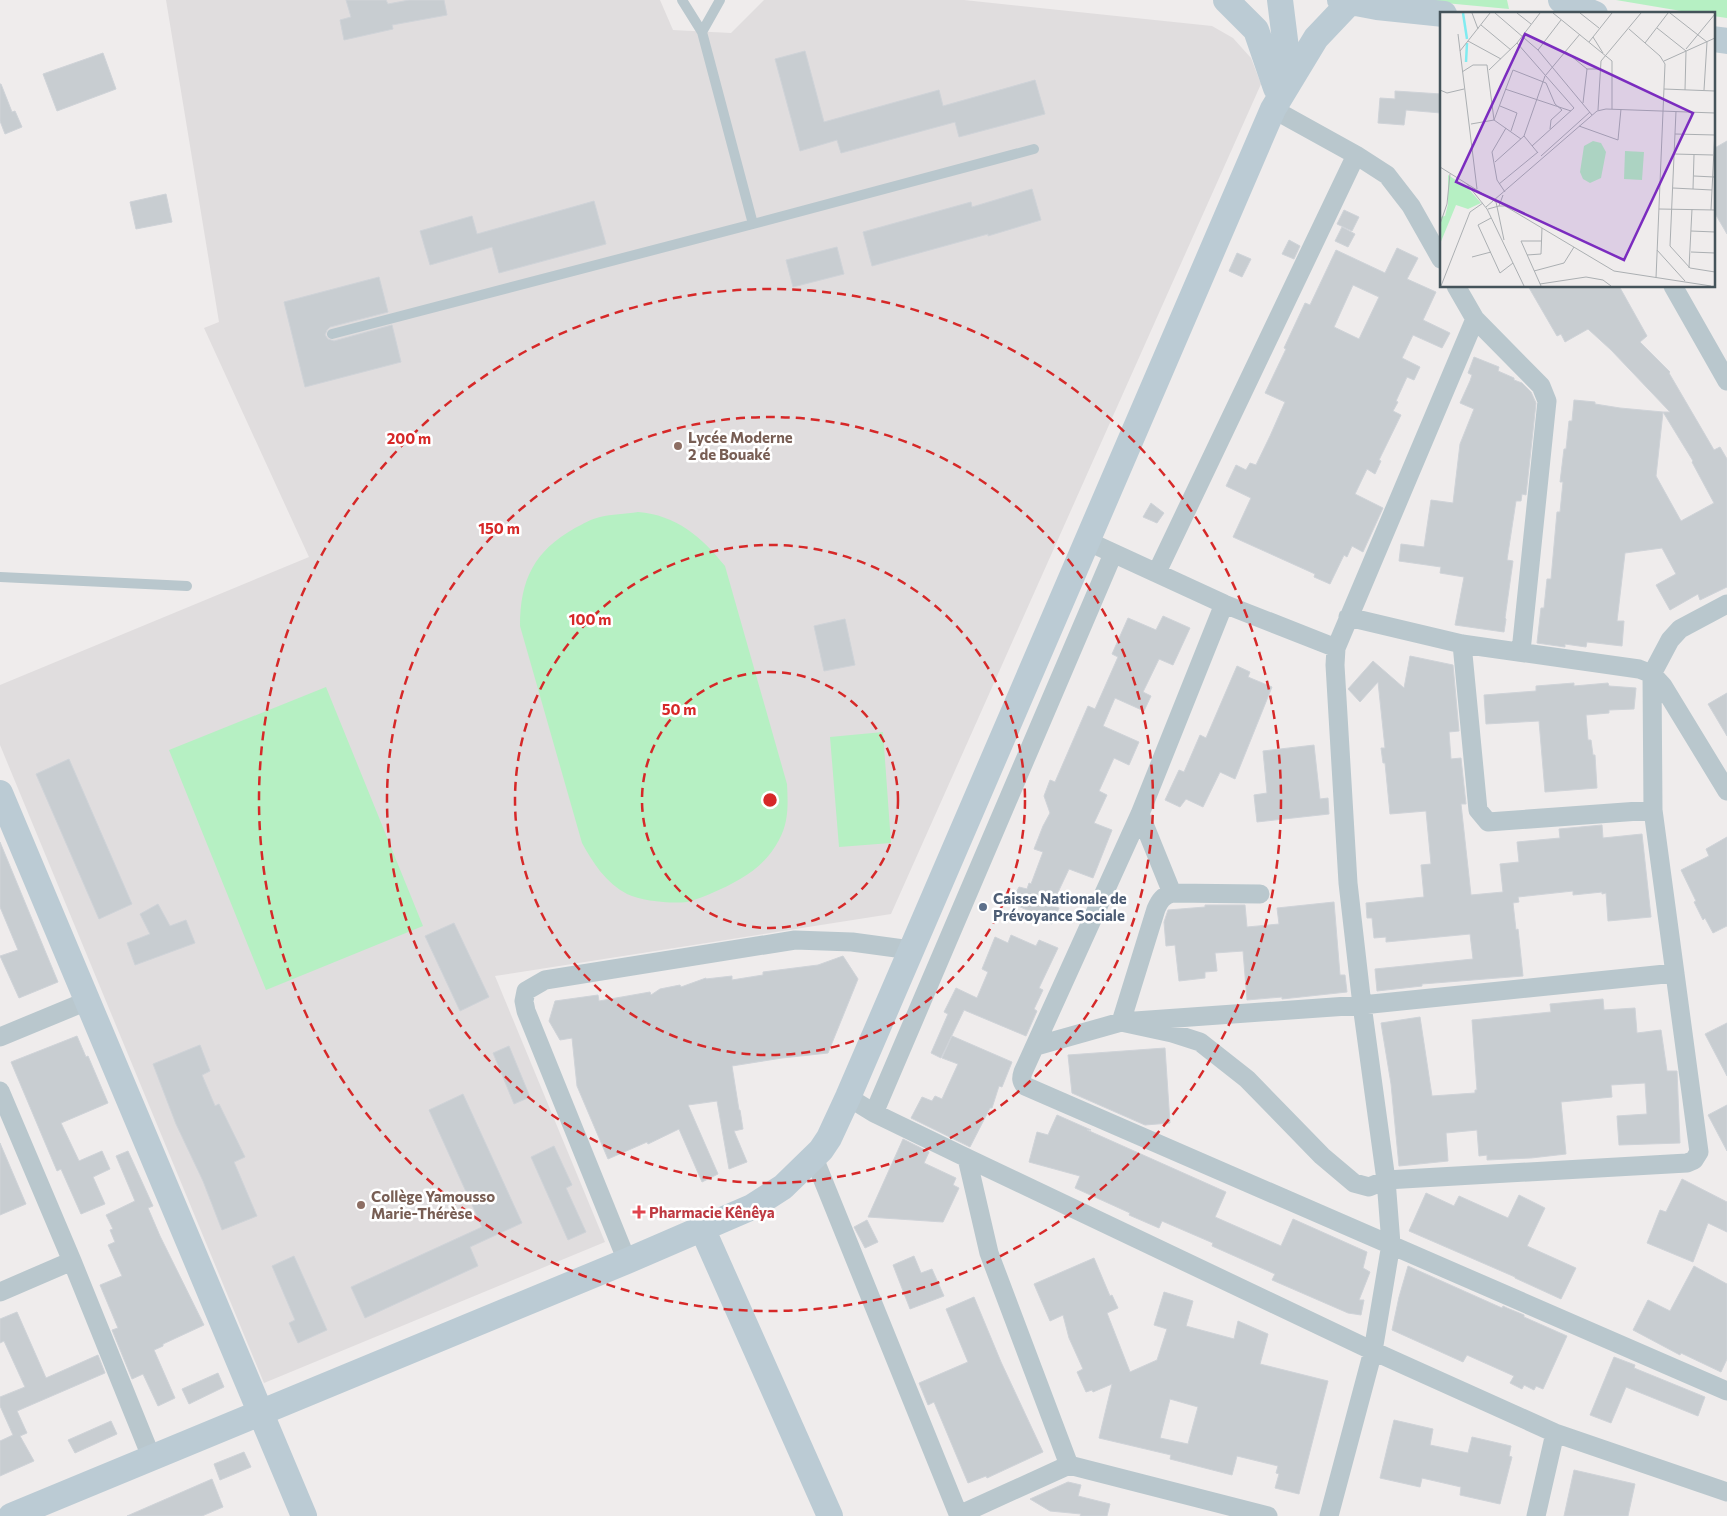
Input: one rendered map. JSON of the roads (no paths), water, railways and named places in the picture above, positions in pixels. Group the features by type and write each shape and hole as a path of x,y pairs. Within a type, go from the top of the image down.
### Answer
{"street":[{"path":"1226,0 1256,30 1275,99 1387,174 1411,206 1440,257"},
{"path":"1275,99 1286,48 1280,0"},
{"path":"1561,0 1590,12"},
{"path":"11,1516 260,1414 702,1228 760,1202 783,1187 814,1158 826,1144 848,1098 1275,99 1316,38 1347,1 1377,7 1440,14"},
{"path":"1714,39 1727,41"},
{"path":"1157,572 1356,155"},
{"path":"1457,288 1475,319 1542,386 1547,401 1521,651"},
{"path":"1675,288 1727,381"},
{"path":"1329,1516 1373,1351 1391,1244 1386,1180 1362,1005 1348,883 1335,665 1336,648 1475,319"},
{"path":"1087,541 1224,604 1336,648"},
{"path":"874,1113 1113,554"},
{"path":"1224,604 1140,814 1021,1078 1025,1086 1727,1391"},
{"path":"1121,1022 1172,1033 1200,1042 1247,1079 1322,1156 1354,1183 1369,1187 1386,1180 1678,1164 1694,1160 1699,1152 1653,810 1652,674 1670,640 1680,629 1727,604"},
{"path":"1348,617 1462,644 1639,669 1652,674 1675,703 1727,791"},
{"path":"1462,644 1478,810 1488,822 1653,810"},
{"path":"0,793 304,1516"},
{"path":"1140,814 1172,893"},
{"path":"1121,1022 1160,900 1172,893 1260,894"},
{"path":"627,1260 526,1011 524,1002 526,991 545,980 795,940 852,942 910,950"},
{"path":"1036,1046 1121,1022 1362,1005 1675,973"},
{"path":"0,1037 86,1001"},
{"path":"0,1091 72,1261 152,1459"},
{"path":"848,1098 874,1113 967,1158 1373,1351 1555,1433 1727,1492"},
{"path":"814,1158 959,1516 1069,1466 1268,1516"},
{"path":"967,1158 989,1252 1069,1466"},
{"path":"702,1228 830,1516"},
{"path":"0,1292 72,1261"},
{"path":"1536,1516 1555,1433"}],"lane":[{"path":"682,0 702,32 753,224"},
{"path":"702,32 720,0"},
{"path":"332,334 1034,149"},
{"path":"0,577 187,586"}],"place":[{"name":"Lycée Moderne 2 de Bouaké","path":"678,446"},
{"name":"Caisse Nationale de Prévoyance Sociale","path":"983,907"},
{"name":"Collège Yamousso Marie-Thérèse","path":"361,1205"},
{"name":"Pharmacie Kênêya","path":"639,1212"}]}
